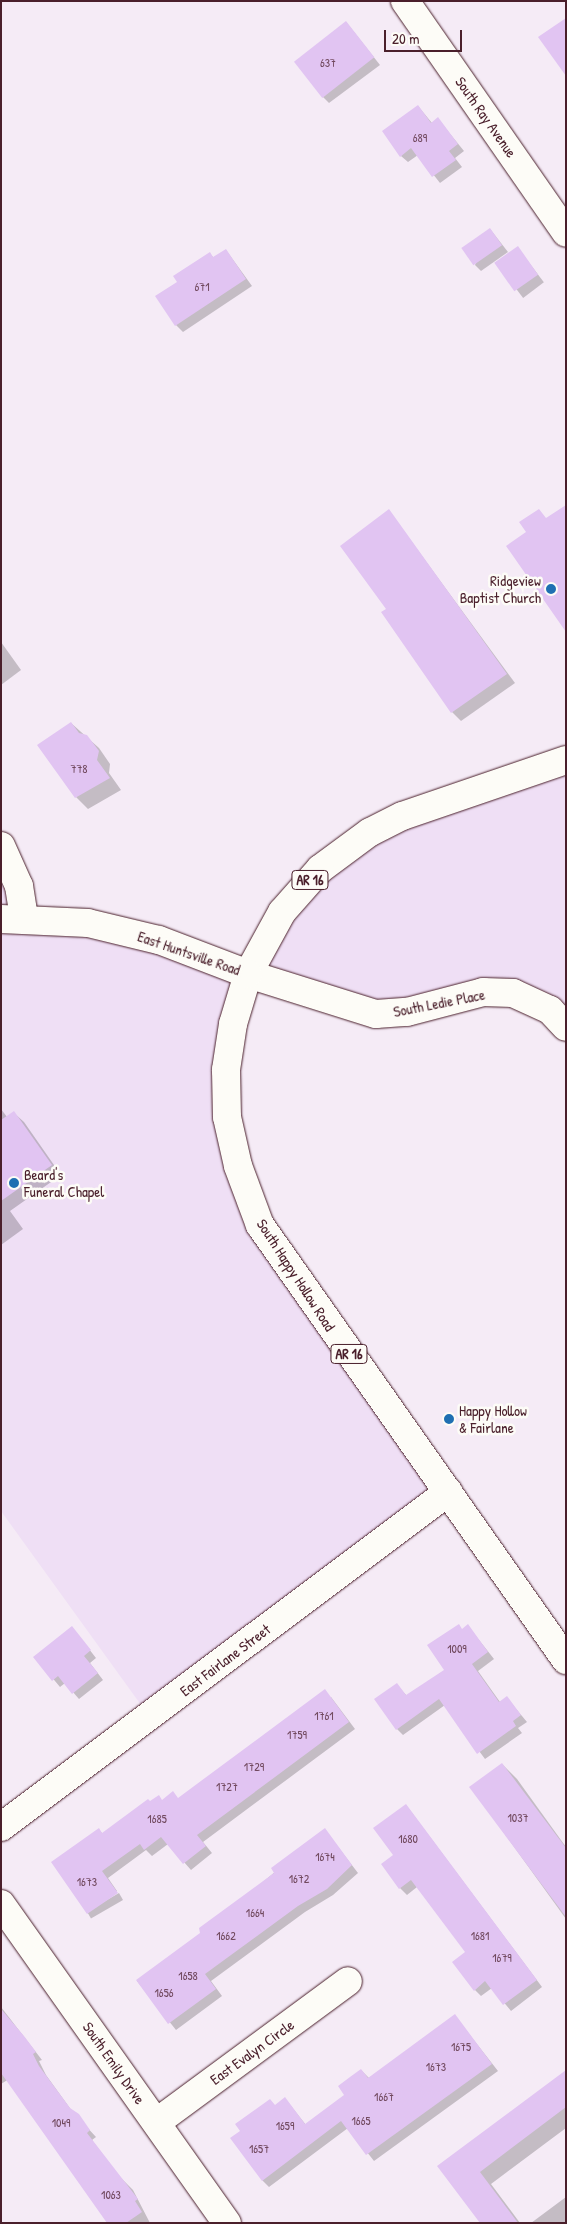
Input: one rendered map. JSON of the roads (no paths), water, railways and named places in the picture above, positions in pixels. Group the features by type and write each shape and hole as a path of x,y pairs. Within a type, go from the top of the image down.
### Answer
{"street":[{"name":"South Ray Avenue","path":"405,1 566,233"},
{"name":"East Huntsville Road","path":"12,919 88,923 159,940 248,974 282,912 320,869 370,832 436,803 566,760"},
{"path":"1,846 19,886 12,919"},
{"name":"South Ledie Place","path":"248,974 376,1014 407,1012 483,992 513,993 550,1010 566,1027"},
{"name":"South Happy Hollow Road","path":"248,974 233,1024 226,1070 227,1117 238,1166 260,1225 566,1660"},
{"name":"East Fairlane Street","path":"1,1827 448,1492"},
{"name":"South Emily Drive","path":"1,1904 227,2223"},
{"name":"East Evalyn Circle","path":"157,2122 348,1981"}],"place":[{"name":"Ridgeview Baptist Church","path":"551,589"},
{"name":"Beard's Funeral Chapel","path":"14,1183"},
{"name":"Happy Hollow & Fairlane","path":"449,1419"}]}
